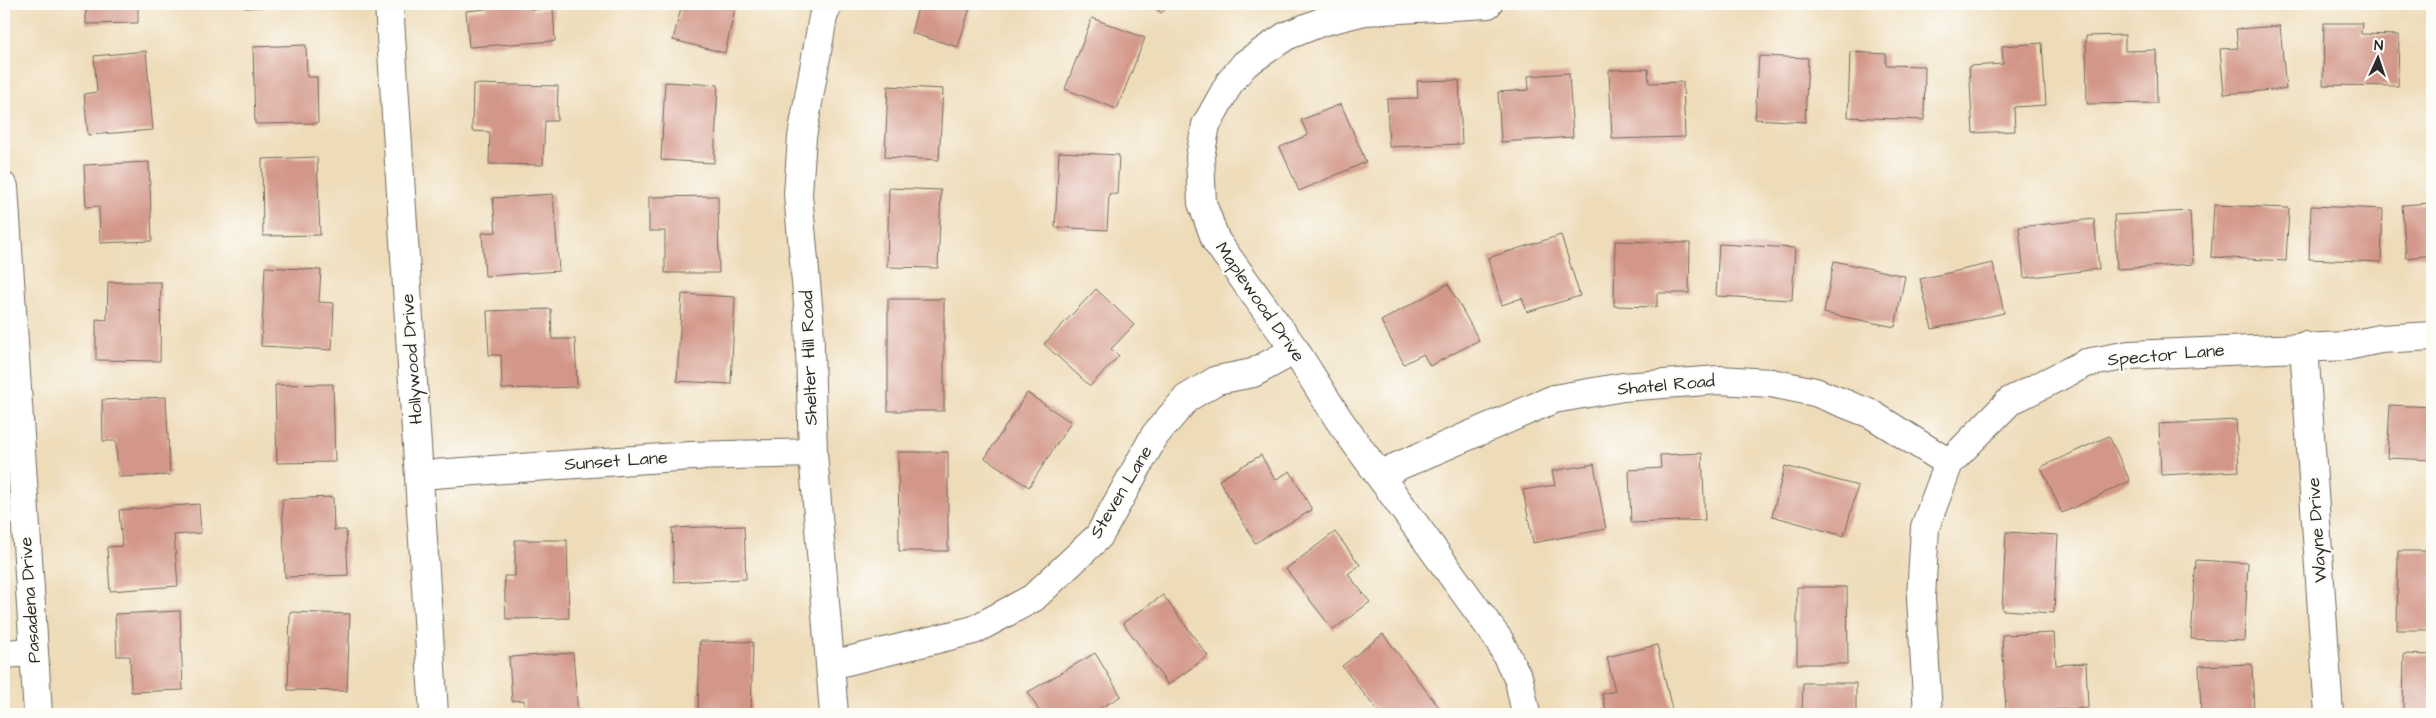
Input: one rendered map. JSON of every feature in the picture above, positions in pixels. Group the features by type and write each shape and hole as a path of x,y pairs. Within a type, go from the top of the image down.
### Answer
{"street":[{"name":"Hollywood Drive","path":"389,4 434,714"},
{"name":"Shelter Hill Road","path":"828,4 823,17 802,137 798,194 809,316 813,452 834,714"},
{"name":"Maplewood Drive","path":"1488,4 1365,11 1321,22 1280,40 1245,64 1230,82 1206,125 1200,157 1202,203 1216,241 1295,350 1339,420 1499,640 1519,680 1526,714"},
{"name":"Pasadena Drive","path":"4,187 7,292 38,714"},
{"name":"Spector Lane","path":"1928,714 1921,598 1925,527 1949,463 2010,401 2086,363 2130,355 2304,346 2347,346 2380,339 2432,336"},
{"name":"Wayne Drive","path":"2304,346 2329,714"},
{"name":"Steven Lane","path":"831,665 974,630 1034,598 1100,536 1155,435 1187,398 1217,380 1253,373 1295,350"},
{"name":"Shatel Road","path":"1380,474 1554,399 1623,388 1720,380 1771,383 1815,392 1871,414 1949,463"},
{"name":"Sunset Lane","path":"419,475 690,456 813,452"},
{"path":"4,654 34,652"}],"building":[{"path":"86,4 138,4 138,23 86,24"},
{"path":"245,4 296,4 296,5 245,8"},
{"path":"486,4 532,4 532,10 553,8 555,41 469,47 466,11 486,9"},
{"path":"682,4 736,4 725,53 673,40"},
{"path":"919,4 971,4 958,47 911,33"},
{"path":"1152,4 1171,4 1161,13"},
{"path":"1092,18 1145,38 1117,109 1065,89"},
{"path":"2324,23 2362,23 2361,34 2399,35 2398,86 2323,85"},
{"path":"2280,26 2286,89 2224,94 2220,49 2238,48 2236,29"},
{"path":"2125,35 2125,51 2156,50 2157,103 2087,104 2086,36"},
{"path":"2042,43 2046,105 2014,107 2015,131 1973,133 1969,66 2003,64 2002,46"},
{"path":"306,45 307,77 317,77 318,123 255,124 253,47"},
{"path":"146,51 153,130 88,135 84,94 97,92 94,56"},
{"path":"1850,52 1886,54 1886,65 1925,66 1924,120 1848,117"},
{"path":"1759,56 1808,58 1805,122 1755,119"},
{"path":"1648,69 1649,83 1683,82 1685,137 1612,139 1609,70"},
{"path":"1569,73 1573,137 1501,142 1498,92 1529,90 1528,76"},
{"path":"1459,80 1462,144 1389,147 1387,99 1418,98 1417,81"},
{"path":"665,82 718,85 714,163 661,160"},
{"path":"473,84 558,86 557,121 545,121 543,165 489,164 490,132 472,131"},
{"path":"888,86 943,89 939,160 885,157"},
{"path":"1341,104 1366,162 1299,191 1280,147 1308,135 1301,120"},
{"path":"1059,152 1119,155 1117,194 1109,194 1107,230 1055,227"},
{"path":"317,157 320,235 263,236 262,159"},
{"path":"149,162 152,241 100,243 99,206 86,207 84,165"},
{"path":"889,188 941,190 938,268 887,267"},
{"path":"553,194 559,271 485,276 482,233 496,232 493,198"},
{"path":"718,196 719,273 665,273 665,231 649,231 649,197"},
{"path":"2432,203 2432,255 2406,258 2402,205"},
{"path":"2214,205 2289,208 2286,261 2211,257"},
{"path":"2311,206 2383,209 2381,262 2309,259"},
{"path":"2190,211 2193,264 2117,269 2114,215"},
{"path":"2094,219 2099,269 2024,278 2019,227"},
{"path":"1561,235 1580,296 1527,312 1522,298 1502,305 1488,258"},
{"path":"1615,241 1690,243 1689,293 1657,293 1657,307 1614,306"},
{"path":"1719,244 1795,248 1792,300 1716,296"},
{"path":"1834,261 1905,276 1895,327 1824,313"},
{"path":"1993,263 2004,313 1932,329 1920,279"},
{"path":"265,267 321,270 319,302 334,303 332,350 261,346"},
{"path":"108,282 161,282 160,361 96,360 96,319 107,320"},
{"path":"1448,284 1479,340 1430,366 1423,354 1404,364 1381,321"},
{"path":"1096,289 1134,325 1111,349 1119,356 1090,386 1044,344"},
{"path":"682,294 735,297 731,384 677,381"},
{"path":"888,299 944,299 944,411 888,411"},
{"path":"551,309 552,339 575,339 577,387 502,389 501,355 489,355 487,311"},
{"path":"333,384 335,462 277,463 275,385"},
{"path":"1027,393 1071,422 1029,487 985,458"},
{"path":"166,397 170,475 118,477 116,441 103,441 102,400"},
{"path":"2390,405 2432,407 2432,460 2387,458"},
{"path":"2236,420 2239,471 2161,475 2159,424"},
{"path":"2109,436 2130,481 2062,513 2041,467"},
{"path":"898,452 948,452 948,551 899,551"},
{"path":"1702,453 1705,520 1631,523 1629,470 1661,468 1660,455"},
{"path":"1261,455 1275,480 1290,471 1312,510 1255,543 1219,480"},
{"path":"1594,464 1606,529 1533,543 1523,490 1555,485 1552,471"},
{"path":"1785,466 1858,486 1844,536 1772,516"},
{"path":"333,497 334,530 346,530 348,575 285,577 282,499"},
{"path":"199,504 201,533 174,535 178,586 110,591 107,547 122,546 119,510"},
{"path":"744,526 746,579 674,582 672,528"},
{"path":"1335,532 1360,565 1348,574 1370,602 1333,630 1286,569"},
{"path":"2006,532 2058,535 2054,613 2002,610"},
{"path":"515,540 567,540 569,618 506,619 504,576 515,576"},
{"path":"2398,551 2432,551 2432,630 2397,630"},
{"path":"2196,560 2248,563 2244,641 2191,639"},
{"path":"1797,587 1847,587 1848,664 1797,664"},
{"path":"1163,595 1208,656 1168,685 1123,623"},
{"path":"180,611 183,690 131,692 130,656 117,656 115,614"},
{"path":"290,612 350,614 347,691 288,690"},
{"path":"2054,633 2056,665 2086,663 2088,708 2006,713 2002,635"},
{"path":"1383,634 1444,714 1380,714 1342,666"},
{"path":"700,641 753,642 751,714 698,714"},
{"path":"1657,645 1673,714 1607,714 1602,694 1615,691 1607,657"},
{"path":"573,653 578,714 525,714 524,700 512,701 509,657"},
{"path":"1095,653 1121,696 1091,714 1041,714 1028,692"},
{"path":"2404,654 2432,655 2432,714 2403,714"},
{"path":"2252,664 2254,714 2201,714 2199,666"},
{"path":"1803,683 1856,683 1856,714 1802,714"}]}
